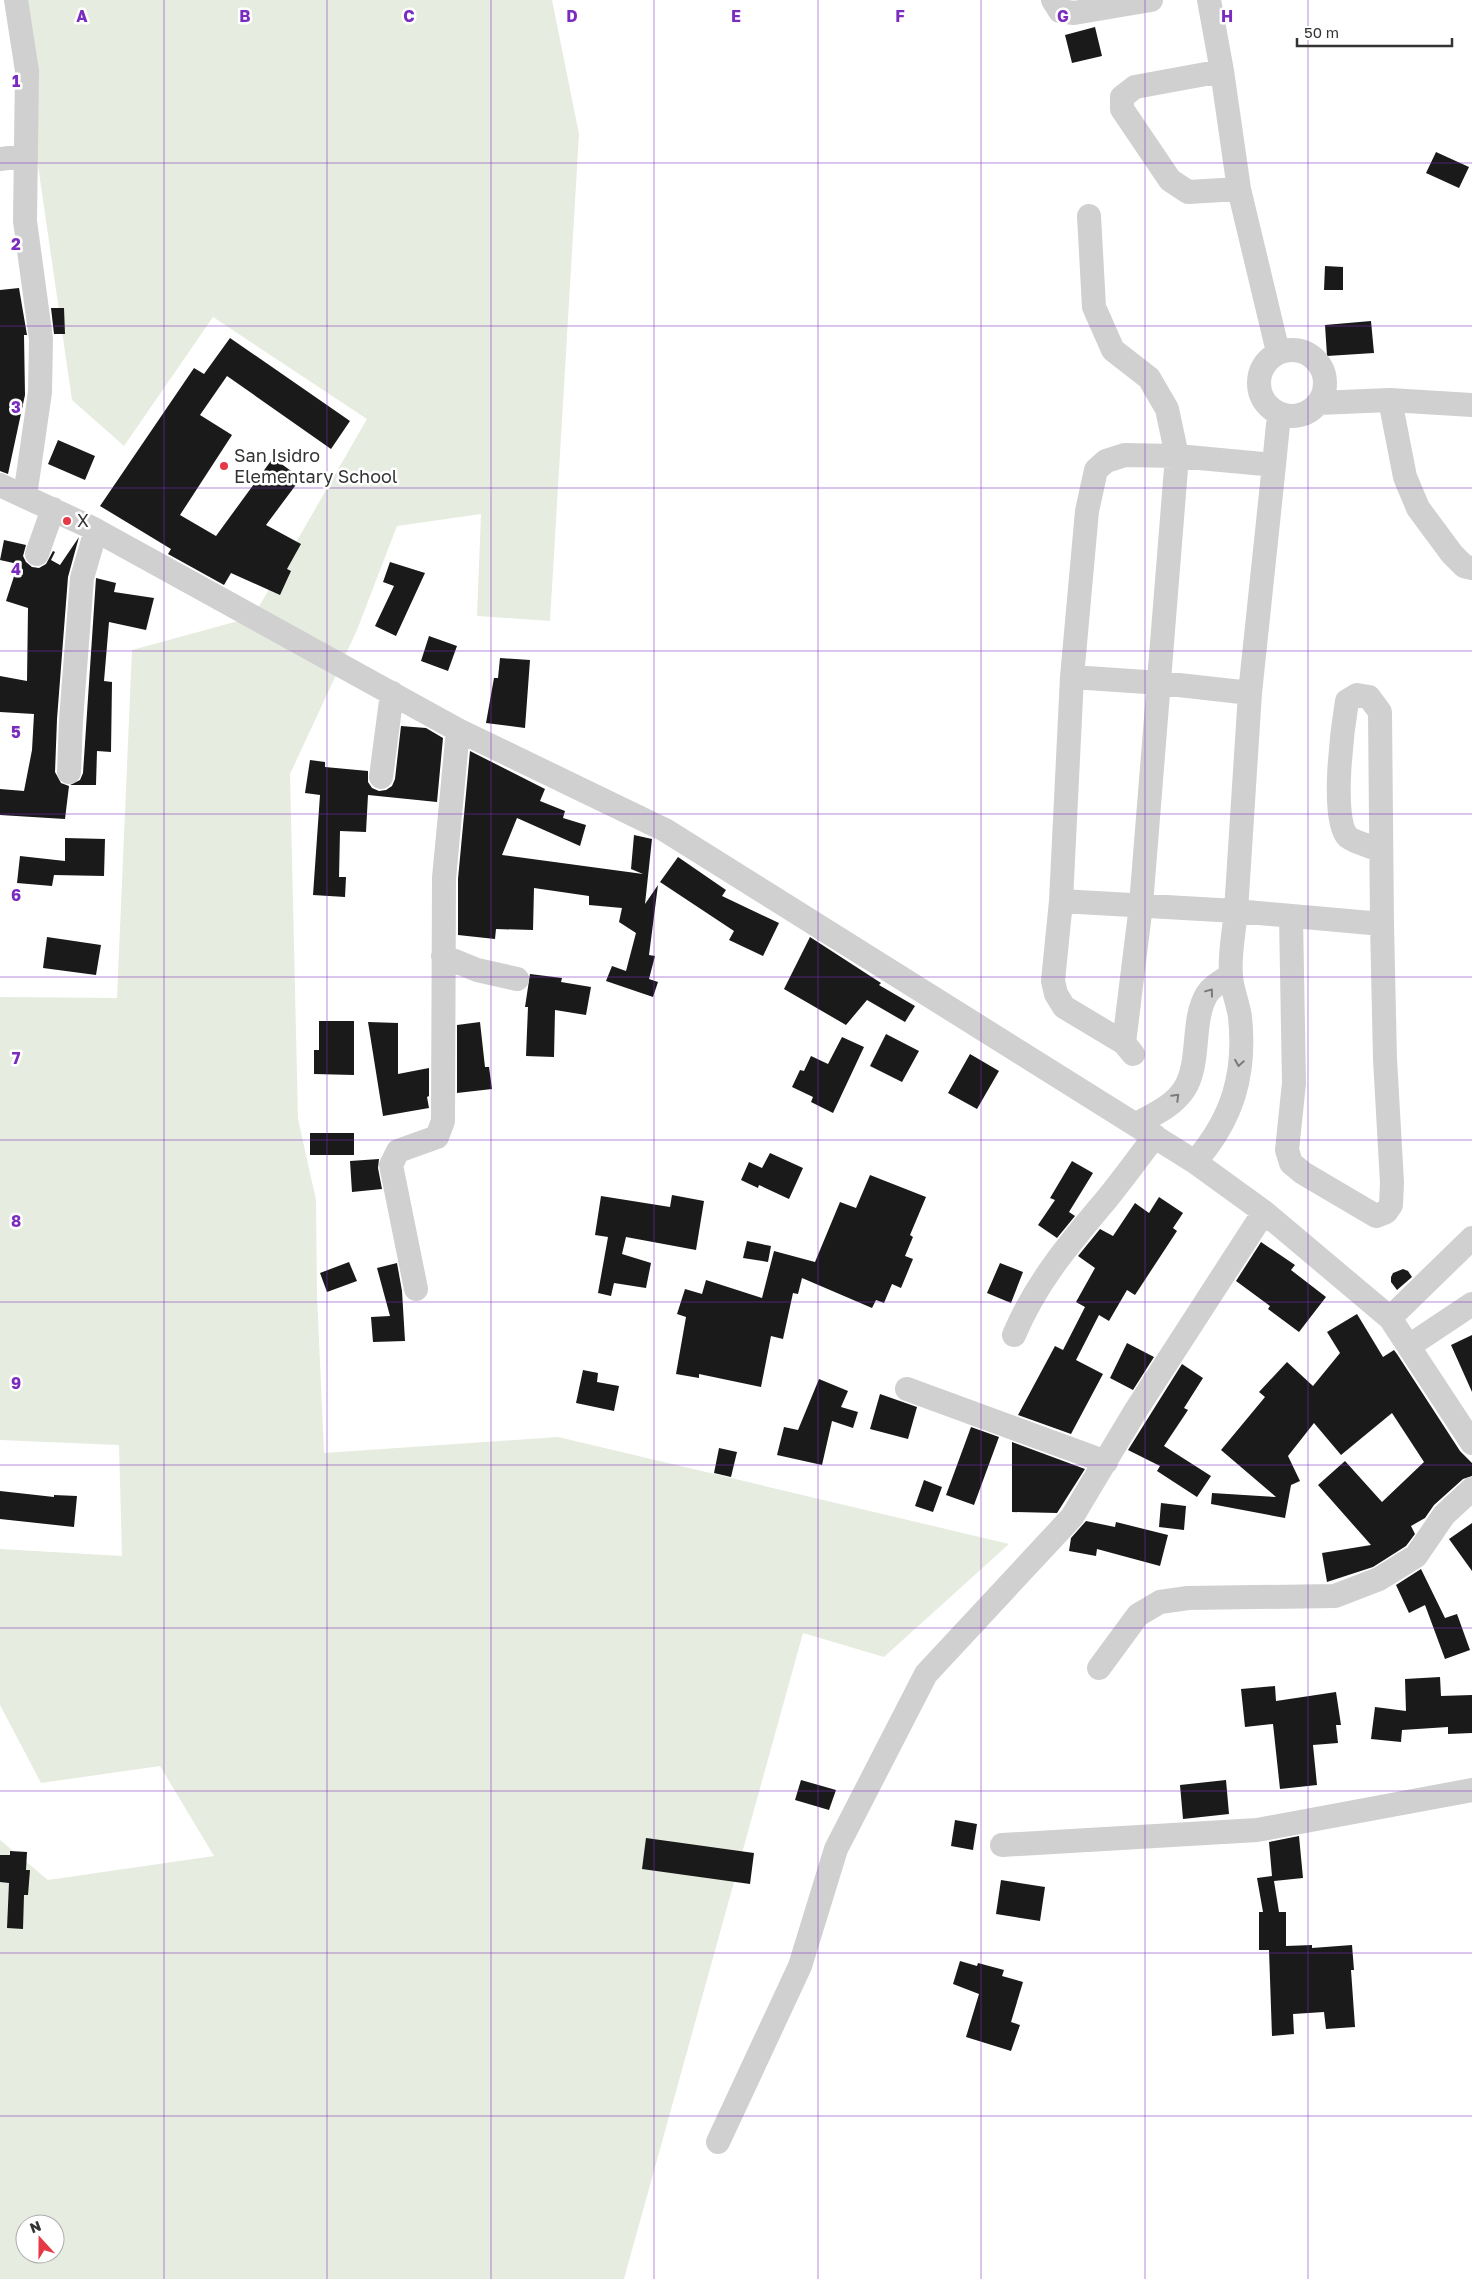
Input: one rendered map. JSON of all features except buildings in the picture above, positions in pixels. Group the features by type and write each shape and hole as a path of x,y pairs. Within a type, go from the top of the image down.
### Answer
{"street":[{"path":"16,0 27,71 24,156 25,221 41,339 40,392 25,496"},
{"path":"1053,0 1060,11 1074,13 1151,0"},
{"path":"1209,0 1222,71 1239,189 1278,352"},
{"path":"1222,71 1136,87 1122,97 1122,108 1170,180 1188,192 1239,189"},
{"path":"0,159 24,156"},
{"path":"1089,216 1094,306 1113,350 1149,378 1167,410 1177,456 1161,684 1129,1049 1064,1007 1056,994 1053,981 1061,901 1072,677 1087,511 1096,470 1106,461 1124,455 1177,456 1274,465"},
{"path":"1318,403 1326,382 1318,362 1300,350 1278,352 1263,365 1258,383 1264,402 1279,414 1300,415 1318,403 1390,400 1472,405"},
{"path":"1390,400 1406,477 1418,508 1452,554 1464,566 1472,568"},
{"path":"1195,1162 1214,1140 1234,1100 1242,1046 1240,1015 1231,975 1250,693 1279,414"},
{"path":"0,485 96,530 458,730 665,830 1195,1162 1264,1212 1390,1318 1472,1442"},
{"path":"38,554 53,509"},
{"path":"69,772 82,578 96,530"},
{"path":"1072,677 1250,693"},
{"path":"382,777 392,693"},
{"path":"1291,916 1294,1083 1287,1150 1292,1163 1304,1173 1376,1216 1386,1212 1391,1205 1392,1183 1385,1059 1380,850 1380,712 1369,697 1357,695 1347,700 1341,738 1339,811 1342,826 1348,837 1380,850"},
{"path":"416,1289 391,1164 398,1151 438,1137 443,1121 444,878 458,730"},
{"path":"1061,901 1236,911 1382,924"},
{"path":"443,956 477,970 516,979"},
{"path":"1014,1335 1027,1304 1042,1279 1073,1237 1107,1199 1145,1130 1185,1088 1192,1066 1200,1015 1206,995 1216,984 1231,975"},
{"path":"718,2142 800,1966 836,1849 926,1674 1072,1517 1264,1212"},
{"path":"1390,1318 1472,1238"},
{"path":"1409,1346 1472,1304"},
{"path":"907,1389 1106,1462"},
{"path":"1099,1668 1138,1615 1160,1602 1188,1598 1335,1596 1379,1579 1416,1556 1444,1515 1472,1489"},
{"path":"1002,1845 1257,1830 1472,1790"}],"shaded area":[{"path":"14,0 552,0 579,134 550,621 477,616 481,514 397,526 357,630 290,774 298,1119 316,1200 317,1295 324,1453 558,1437 1009,1544 884,1657 803,1633 624,2279 0,2279 0,1840 48,1880 214,1856 160,1766 41,1783 0,1705 0,1549 122,1556 119,1445 0,1440 0,997 117,998 132,650 253,617 367,419 213,317 124,446 72,400"}],"place":[{"name":"San Isidro Elementary School","path":"224,466"},
{"name":"X","path":"67,521"}]}
